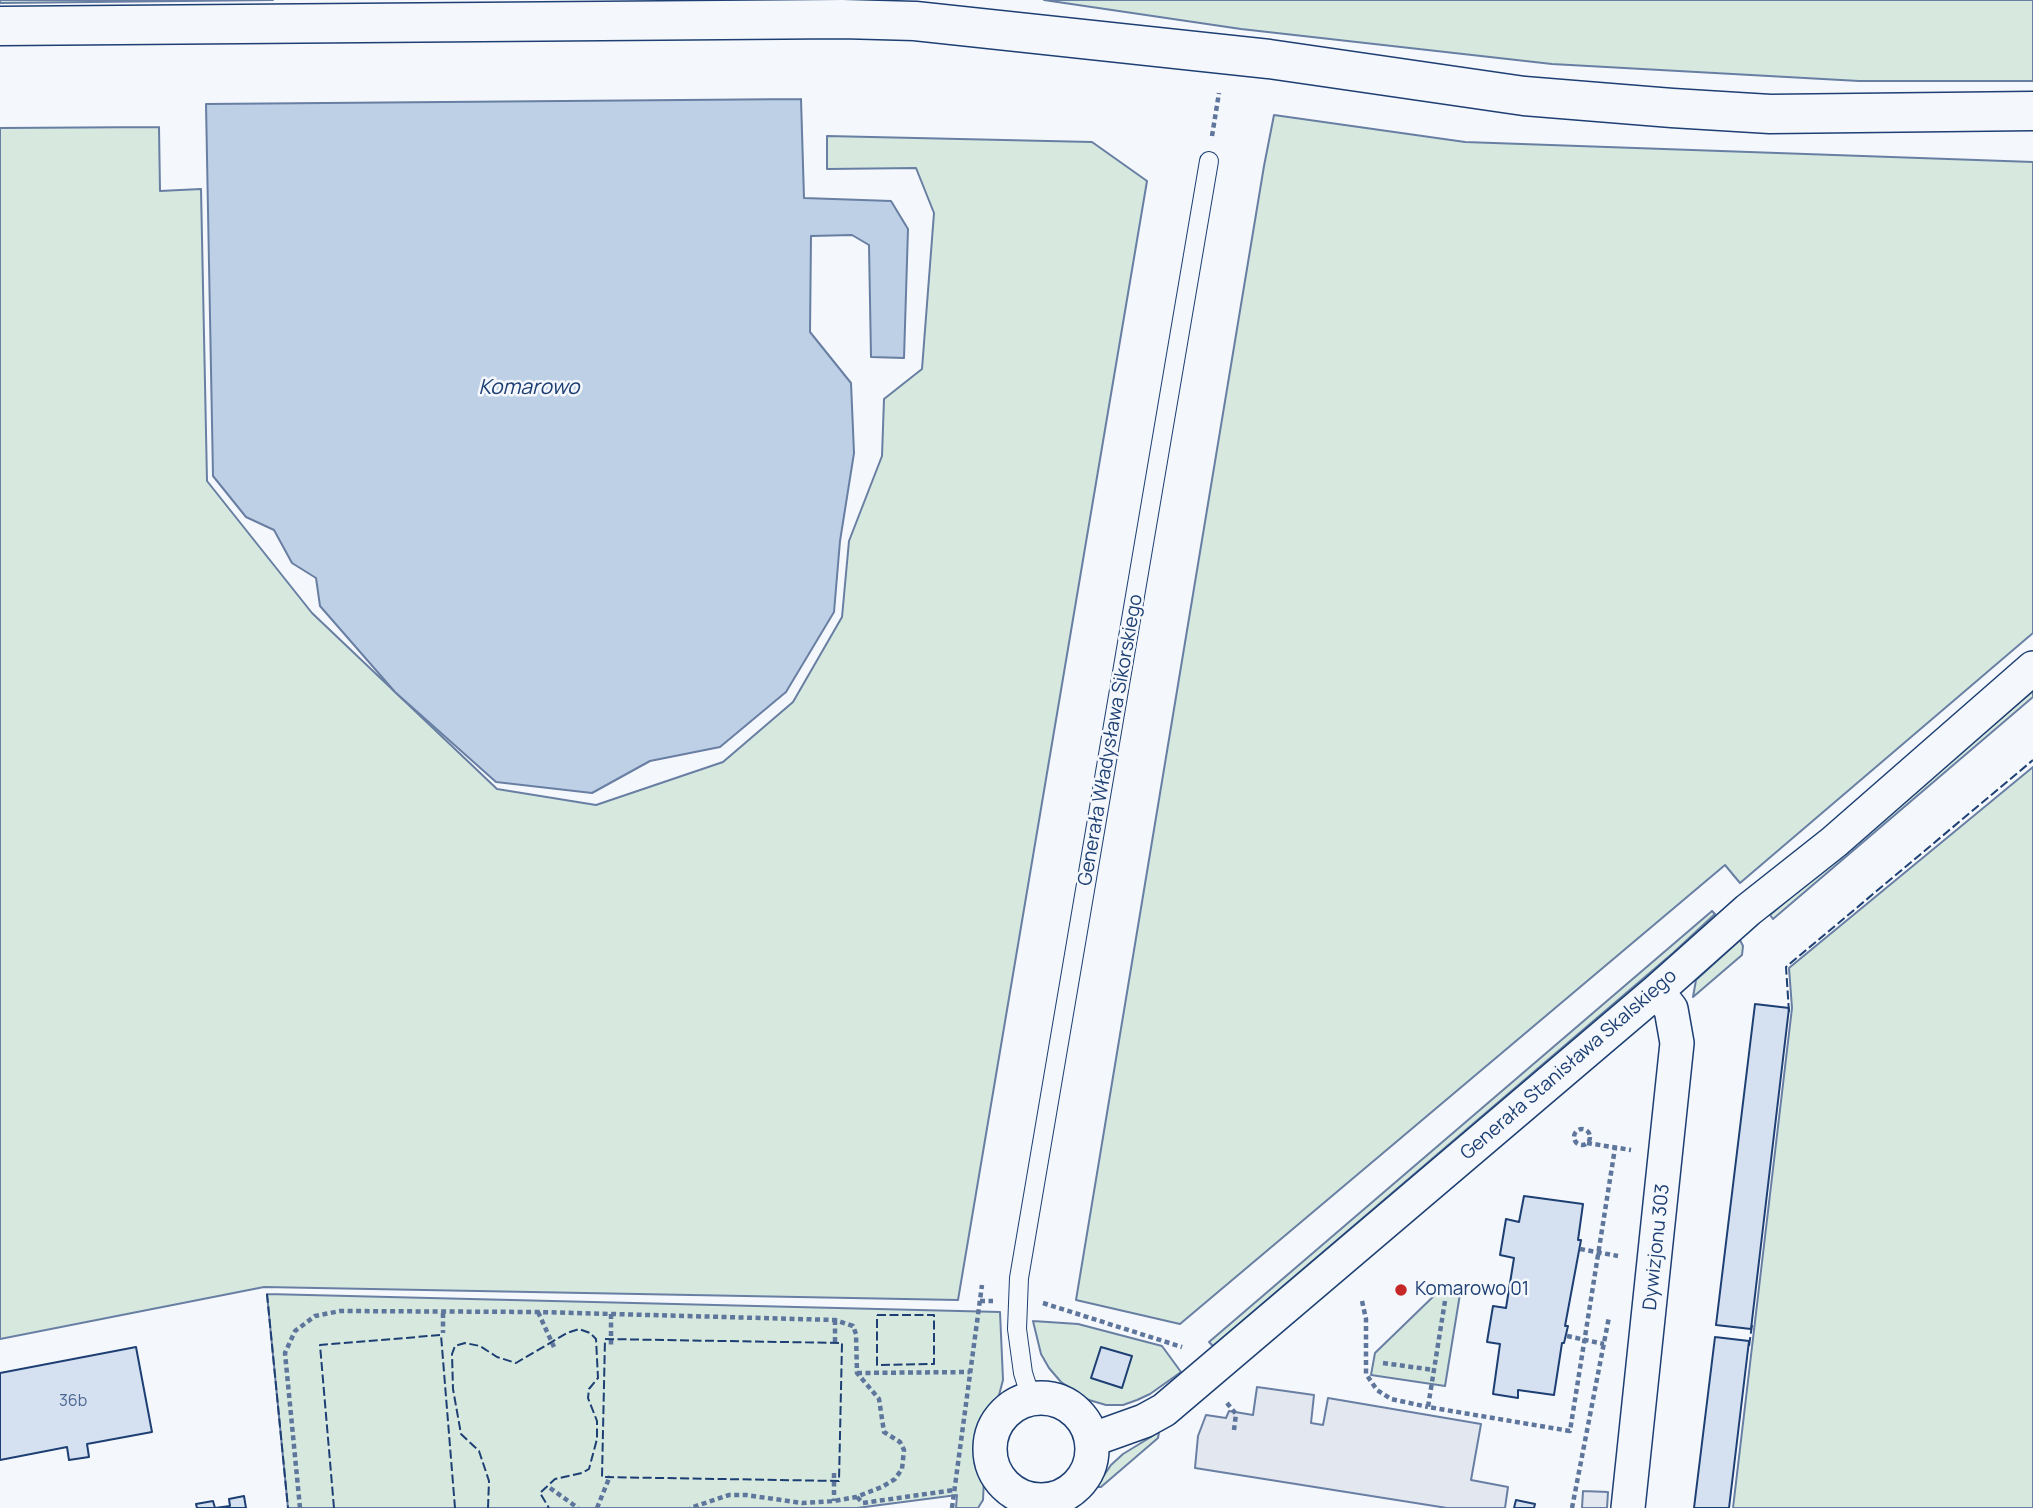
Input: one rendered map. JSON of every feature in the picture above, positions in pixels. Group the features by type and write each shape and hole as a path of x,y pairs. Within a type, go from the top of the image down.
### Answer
{"street":[{"path":"0,26 842,19 915,21 1269,59 1524,96 1645,106 1770,114 2033,111"},
{"name":"Generała Stanisława Skalskiego","path":"1091,1440 1143,1421 1164,1410 1748,910 1834,842 2033,668"},
{"name":"Dywizjonu 303","path":"1628,1508 1677,1043 1671,1009 1657,990"},
{"path":"1031,1398 1055,1399 1067,1405 1086,1424 1091,1440 1093,1452 1082,1480 1058,1498 1041,1500 1011,1501 996,1474 990,1448 997,1423 1005,1413 1031,1398"}],"lane":[{"name":"Generała Władysława Sikorskiego","path":"1031,1398 1020,1350 1017,1301 1019,1278 1209,161"}],"path":[{"path":"1209,161 1220,82"},
{"path":"1587,1143 1633,1150"},
{"path":"1362,1301 1366,1319 1366,1374 1377,1390 1391,1399 1428,1408 1570,1431 1615,1148"},
{"path":"1580,1249 1619,1256"},
{"path":"952,1508 982,1285"},
{"path":"1017,1301 1040,1301 1182,1347"},
{"path":"1428,1408 1445,1301"},
{"path":"300,1508 285,1353 295,1331 315,1316 328,1312 538,1312 835,1320 853,1326 856,1334 857,1373 879,1399 884,1432 900,1442 904,1450 902,1469 895,1479 856,1497 834,1501 803,1503 729,1495 690,1508"},
{"path":"538,1312 554,1347"},
{"path":"443,1313 443,1333"},
{"path":"611,1314 611,1346"},
{"path":"835,1320 835,1343"},
{"path":"1567,1336 1604,1344"},
{"path":"1383,1363 1434,1370"},
{"path":"857,1373 970,1373"},
{"path":"1219,1394 1236,1414 1234,1430"},
{"path":"1572,1508 1580,1462"},
{"path":"834,1473 834,1501"},
{"path":"597,1508 610,1476"},
{"path":"550,1488 578,1508"},
{"path":"856,1497 863,1503 954,1490"}],"shaded area":[{"path":"0,0 273,0 0,3"},
{"path":"1044,0 2033,0 2033,81 1859,81 1552,64 1241,29"},
{"path":"1274,115 1465,142 2033,162 2033,633 1740,883 1725,865 1180,1324 1076,1300"},
{"path":"159,127 160,191 201,189 207,481 312,613 497,789 596,805 723,762 793,702 842,617 849,541 882,456 884,399 922,369 934,213 916,168 827,169 827,136 1092,142 1147,181 958,1300 264,1287 0,1339 0,128"},
{"path":"2033,691 2033,697 1773,919 1770,915"},
{"path":"2033,767 2033,1508 1733,1508 1792,1008 1789,968"},
{"path":"1712,911 1715,914 1673,953 1213,1346 1209,1342"},
{"path":"1740,940 1743,946 1742,955 1693,997 1696,980"},
{"path":"1440,1290 1460,1294 1445,1386 1371,1375 1375,1353"},
{"path":"267,1294 1000,1312 1003,1380 998,1399 982,1425 978,1446 984,1479 983,1500 978,1508 956,1508 957,1495 857,1508 288,1508"},
{"path":"1033,1321 1078,1324 1162,1346 1181,1372 1150,1394 1123,1405 1106,1405 1089,1400 1061,1382 1049,1368 1041,1354"},
{"path":"1257,1387 1314,1395 1311,1423 1323,1425 1328,1398 1481,1424 1471,1480 1508,1487 1505,1508 1447,1508 1195,1468 1198,1436 1206,1415 1226,1418 1229,1411 1253,1415"},
{"path":"1159,1432 1158,1438 1101,1487 1096,1487 1111,1465 1123,1454"},
{"path":"1583,1491 1608,1492 1607,1508 1582,1508"}],"water":[{"name":"Komarowo","path":"801,99 804,198 891,201 908,229 904,358 871,357 869,245 852,235 811,236 810,332 851,383 854,453 840,541 834,612 786,692 720,747 650,761 592,793 496,782 395,692 320,606 316,578 292,563 274,530 246,517 213,476 206,104"}],"building":[{"path":"1755,1004 1789,1008 1751,1329 1716,1325"},
{"path":"1524,1196 1583,1204 1578,1240 1581,1240 1565,1326 1568,1326 1562,1343 1554,1395 1518,1390 1518,1398 1493,1394 1500,1344 1487,1342 1493,1306 1506,1308 1514,1258 1500,1255 1506,1219 1519,1222"},
{"path":"1715,1337 1749,1341 1729,1508 1694,1508"},
{"path":"136,1347 152,1432 87,1444 89,1457 69,1460 67,1447 0,1460 0,1373"},
{"path":"1101,1347 1132,1356 1122,1388 1091,1378"},
{"path":"244,1496 246,1508 215,1508 230,1506 229,1499"},
{"path":"1516,1500 1535,1504 1534,1508 1514,1508"},
{"path":"213,1501 215,1508 197,1508 196,1504"}],"fence":[{"path":"1789,1012 1786,967 2033,760"},
{"path":"267,1294 288,1508"},
{"path":"877,1315 934,1315 934,1364 877,1365 877,1315"},
{"path":"1749,1346 1752,1325"},
{"path":"488,1508 489,1481 479,1451 461,1434 453,1389 452,1354 455,1346 465,1343 480,1346 497,1357 516,1363 567,1333 579,1329 590,1333 596,1339 598,1378 589,1389 588,1398 597,1421 597,1439 589,1469 555,1479 540,1493 549,1508"},
{"path":"334,1508 320,1345 441,1335 455,1508"},
{"path":"605,1339 842,1343 839,1481 602,1477 605,1339"}],"place":[{"name":"Komarowo 01","path":"1401,1290"}]}
